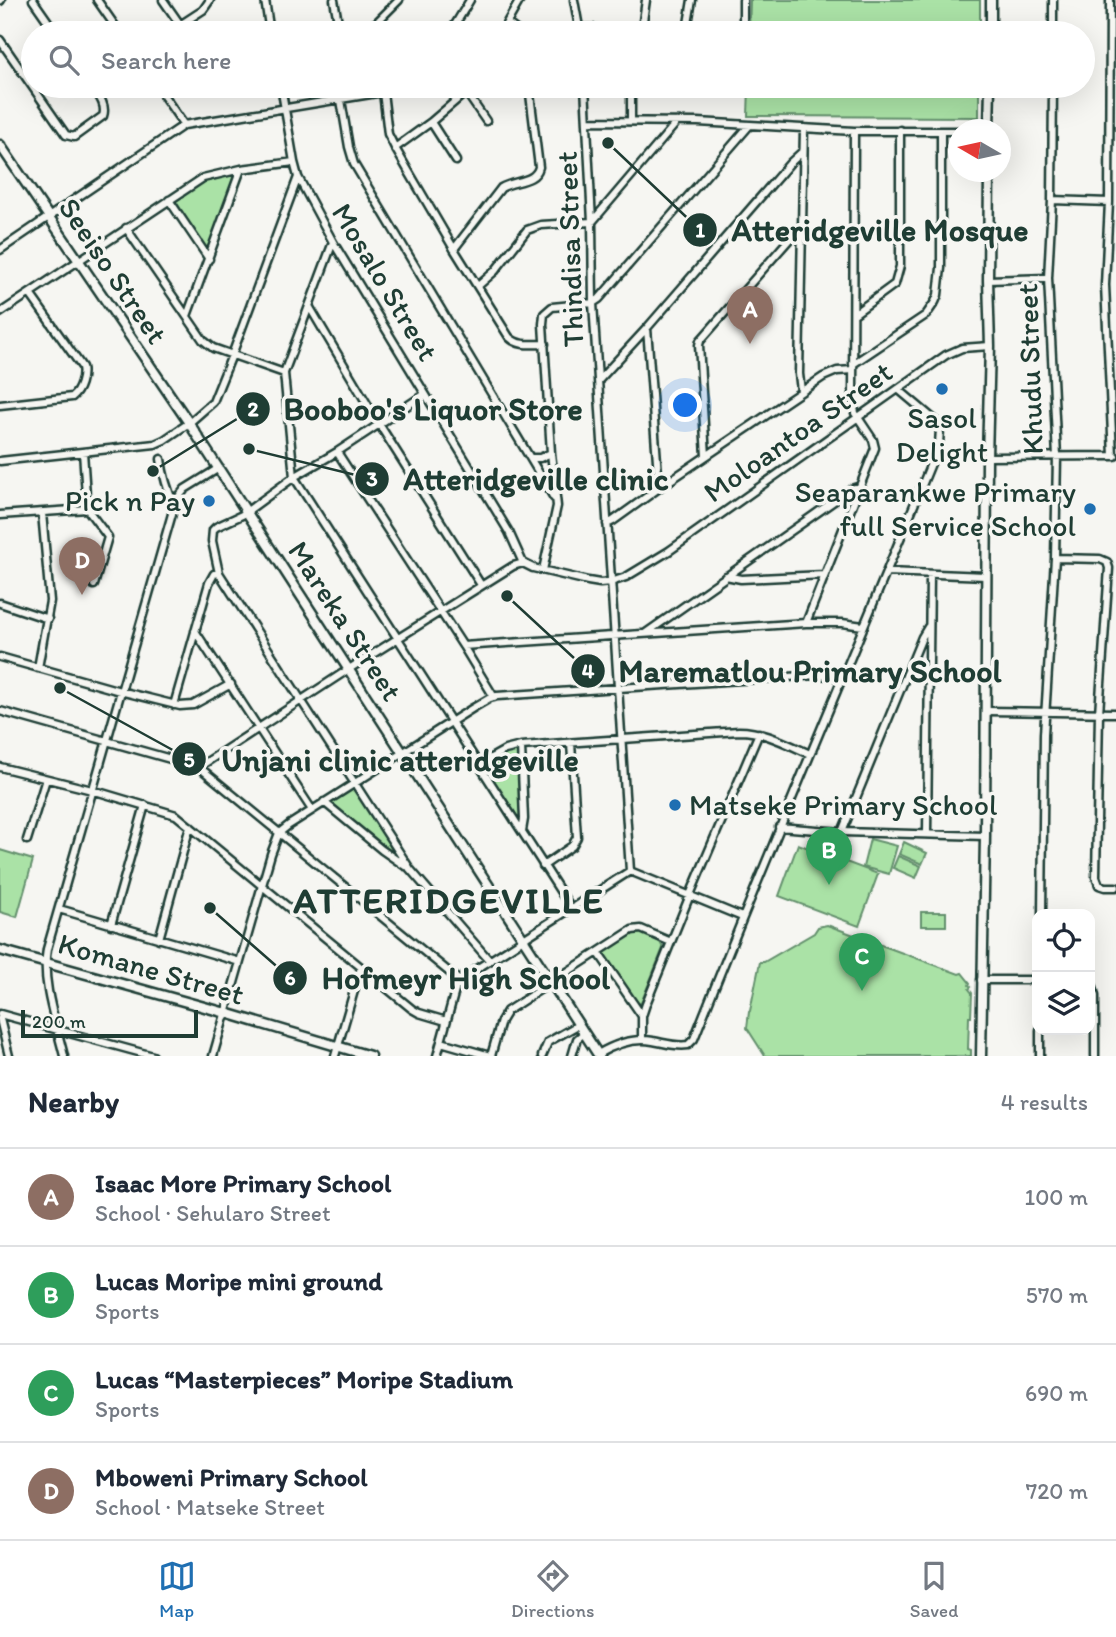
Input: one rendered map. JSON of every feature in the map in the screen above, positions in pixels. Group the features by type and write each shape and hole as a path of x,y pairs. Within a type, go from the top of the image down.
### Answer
{"street":[{"path":"33,0 48,21"},
{"path":"97,0 112,21"},
{"path":"163,0 177,21"},
{"path":"186,21 203,10 210,0"},
{"path":"265,0 268,21"},
{"path":"334,0 338,21"},
{"path":"378,21 399,0"},
{"path":"457,21 470,0"},
{"path":"508,21 520,0"},
{"path":"573,0 578,21"},
{"path":"643,21 646,0"},
{"path":"688,21 692,0"},
{"path":"743,0 743,21"},
{"path":"991,0 991,21"},
{"path":"1053,0 1053,21"},
{"path":"987,457 1115,456 1105,278 1109,202 1110,0"},
{"path":"1,45 21,73"},
{"path":"39,98 63,132 74,137 101,119 105,113 100,98"},
{"path":"165,98 184,125"},
{"name":"Mosalo Street","path":"284,98 298,177 333,242 509,532 523,563"},
{"path":"0,250 184,125 352,98"},
{"path":"384,98 388,134 395,148 512,341 545,344"},
{"path":"395,148 432,122 458,98"},
{"path":"473,98 486,121"},
{"path":"454,249 501,188 533,177 538,172 530,98"},
{"name":"Thindisa Street","path":"585,98 592,222 593,303 630,871"},
{"path":"631,98 631,121"},
{"path":"989,119 990,98"},
{"name":"Khudu Street","path":"1042,909 1046,711 1055,558 1057,457 1048,278 1053,98"},
{"path":"341,100 354,164 557,503"},
{"path":"587,121 716,123 854,131 948,131"},
{"path":"432,122 456,160"},
{"path":"478,286 495,271 527,230 541,225 592,222 677,122"},
{"path":"543,570 557,503 551,453 543,318 548,309 557,306 593,303 749,126"},
{"path":"801,391 799,374 804,128"},
{"path":"854,314 891,289 898,279 901,130"},
{"path":"806,624 875,448 873,440 855,414 853,400 854,131"},
{"path":"607,524 801,391 828,374 853,367 931,309 938,295 941,268 941,131"},
{"name":"Seeiso Street","path":"0,145 189,423"},
{"path":"599,381 802,152"},
{"path":"0,313 203,178 241,169 294,162"},
{"path":"187,316 241,169"},
{"path":"0,461 155,444 189,423 213,402 298,177"},
{"path":"981,1056 990,346 989,182"},
{"path":"169,200 209,260"},
{"path":"1052,200 1109,202"},
{"path":"706,456 699,345 801,226"},
{"path":"126,228 203,340 232,355 284,373"},
{"path":"333,242 284,373 294,477 571,908"},
{"path":"988,280 1048,278"},
{"path":"1105,278 1116,279"},
{"path":"0,405 68,398 76,394 83,375 82,367 30,294"},
{"path":"309,306 379,424 481,585"},
{"path":"647,328 659,488"},
{"name":"Moloantoa Street","path":"523,563 588,582 611,582 626,577 653,562 955,350 990,346"},
{"path":"598,1055 618,1044 642,1040 684,1046 694,1039 779,827 939,444 941,433 936,421 898,389"},
{"path":"425,394 294,477 246,511 212,530 212,541 219,573 410,869 488,960"},
{"name":"Mareka Street","path":"189,423 598,1055"},
{"path":"83,452 87,509 108,537 94,585"},
{"path":"337,452 494,697"},
{"path":"531,458 540,458 551,453"},
{"path":"161,459 162,472 174,504"},
{"path":"64,1056 45,962 174,504 181,492 219,468"},
{"path":"645,634 846,492 861,486"},
{"path":"0,516 87,509"},
{"path":"38,668 50,601 42,513"},
{"path":"1055,558 1100,559 1107,562 1109,568 1099,713 1096,877 1102,886 1116,887"},
{"path":"199,767 481,585 523,563"},
{"path":"887,572 986,576"},
{"path":"173,705 209,583 214,574 219,573"},
{"path":"726,576 741,579 824,575"},
{"path":"927,833 930,575"},
{"path":"0,603 48,619"},
{"path":"463,646 806,624 863,625"},
{"path":"842,832 929,625"},
{"path":"195,631 312,810"},
{"path":"0,657 173,705 193,705 231,684"},
{"path":"213,1056 279,833 289,824 473,708 494,697 818,676 843,677"},
{"path":"0,711 199,767 460,981"},
{"path":"986,711 1116,713"},
{"path":"480,764 505,750 520,747 739,731 759,733 810,754"},
{"path":"642,1040 642,1016 759,733"},
{"path":"543,866 572,846 577,837 571,743"},
{"path":"520,747 524,819 522,831"},
{"path":"0,766 176,814 415,1011 446,1021"},
{"path":"27,840 46,779"},
{"path":"324,802 382,850 410,869"},
{"path":"111,925 145,805"},
{"path":"159,939 190,826"},
{"path":"779,827 842,832 985,836"},
{"path":"437,1056 456,987 468,973 630,871 742,917"},
{"path":"59,909 240,962"},
{"path":"441,1042 490,1056 504,1016 512,1008 632,930 638,928 671,942"},
{"name":"Komane Street","path":"0,950 226,1013 336,1051 370,1056"},
{"path":"598,953 642,1016"},
{"path":"336,1051 361,967"},
{"path":"981,980 1032,980"},
{"path":"9,1056 0,1016 153,1056"},
{"path":"542,1056 548,1042 578,1025"},
{"path":"572,1056 577,1039 583,1034"},
{"path":"1040,1035 1040,1056"},
{"path":"1094,1035 1094,1056"},
{"path":"119,1046 121,1056"}],"green space":[{"path":"750,0 980,0 980,21 749,21"},
{"path":"749,98 979,98 979,117 748,116"},
{"path":"236,175 210,248 205,248 175,200 208,178"},
{"path":"519,749 522,815 516,817 485,769 486,762 510,750"},
{"path":"354,787 398,854 330,802"},
{"path":"870,839 897,846 889,874 863,867"},
{"path":"904,842 927,853 922,864 899,854"},
{"path":"798,844 878,874 859,926 779,896"},
{"path":"0,850 33,860 17,917 0,912"},
{"path":"898,856 921,866 916,878 893,868"},
{"path":"921,912 946,912 946,926 921,926"},
{"path":"827,925 962,973 970,983 969,989 972,993 968,1049 971,1050 971,1056 765,1056 747,1028 760,962 814,933 818,927"},
{"path":"637,930 660,942 663,948 641,1003 637,1004 604,957 605,951"}],"place":[{"name":"Atteridgeville Mosque","path":"608,143"},
{"name":"Isaac More Primary School","path":"750,344"},
{"name":"Sasol Delight","path":"942,389"},
{"name":"Atteridgeville clinic","path":"249,449"},
{"name":"Booboo's Liquor Store","path":"153,471"},
{"name":"Pick n Pay","path":"209,501"},
{"name":"Seaparankwe Primary full Service School","path":"1090,509"},
{"name":"Mboweni Primary School","path":"82,595"},
{"name":"Marematlou Primary School","path":"507,596"},
{"name":"Unjani clinic atteridgeville","path":"60,688"},
{"name":"Matseke Primary School","path":"675,805"},
{"name":"Lucas Moripe mini ground","path":"829,885"},
{"name":"Hofmeyr High School","path":"210,908"},
{"name":"Lucas “Masterpieces” Moripe Stadium","path":"862,991"}],"district":[{"name":"ATTERIDGEVILLE","path":"449,900"}]}
